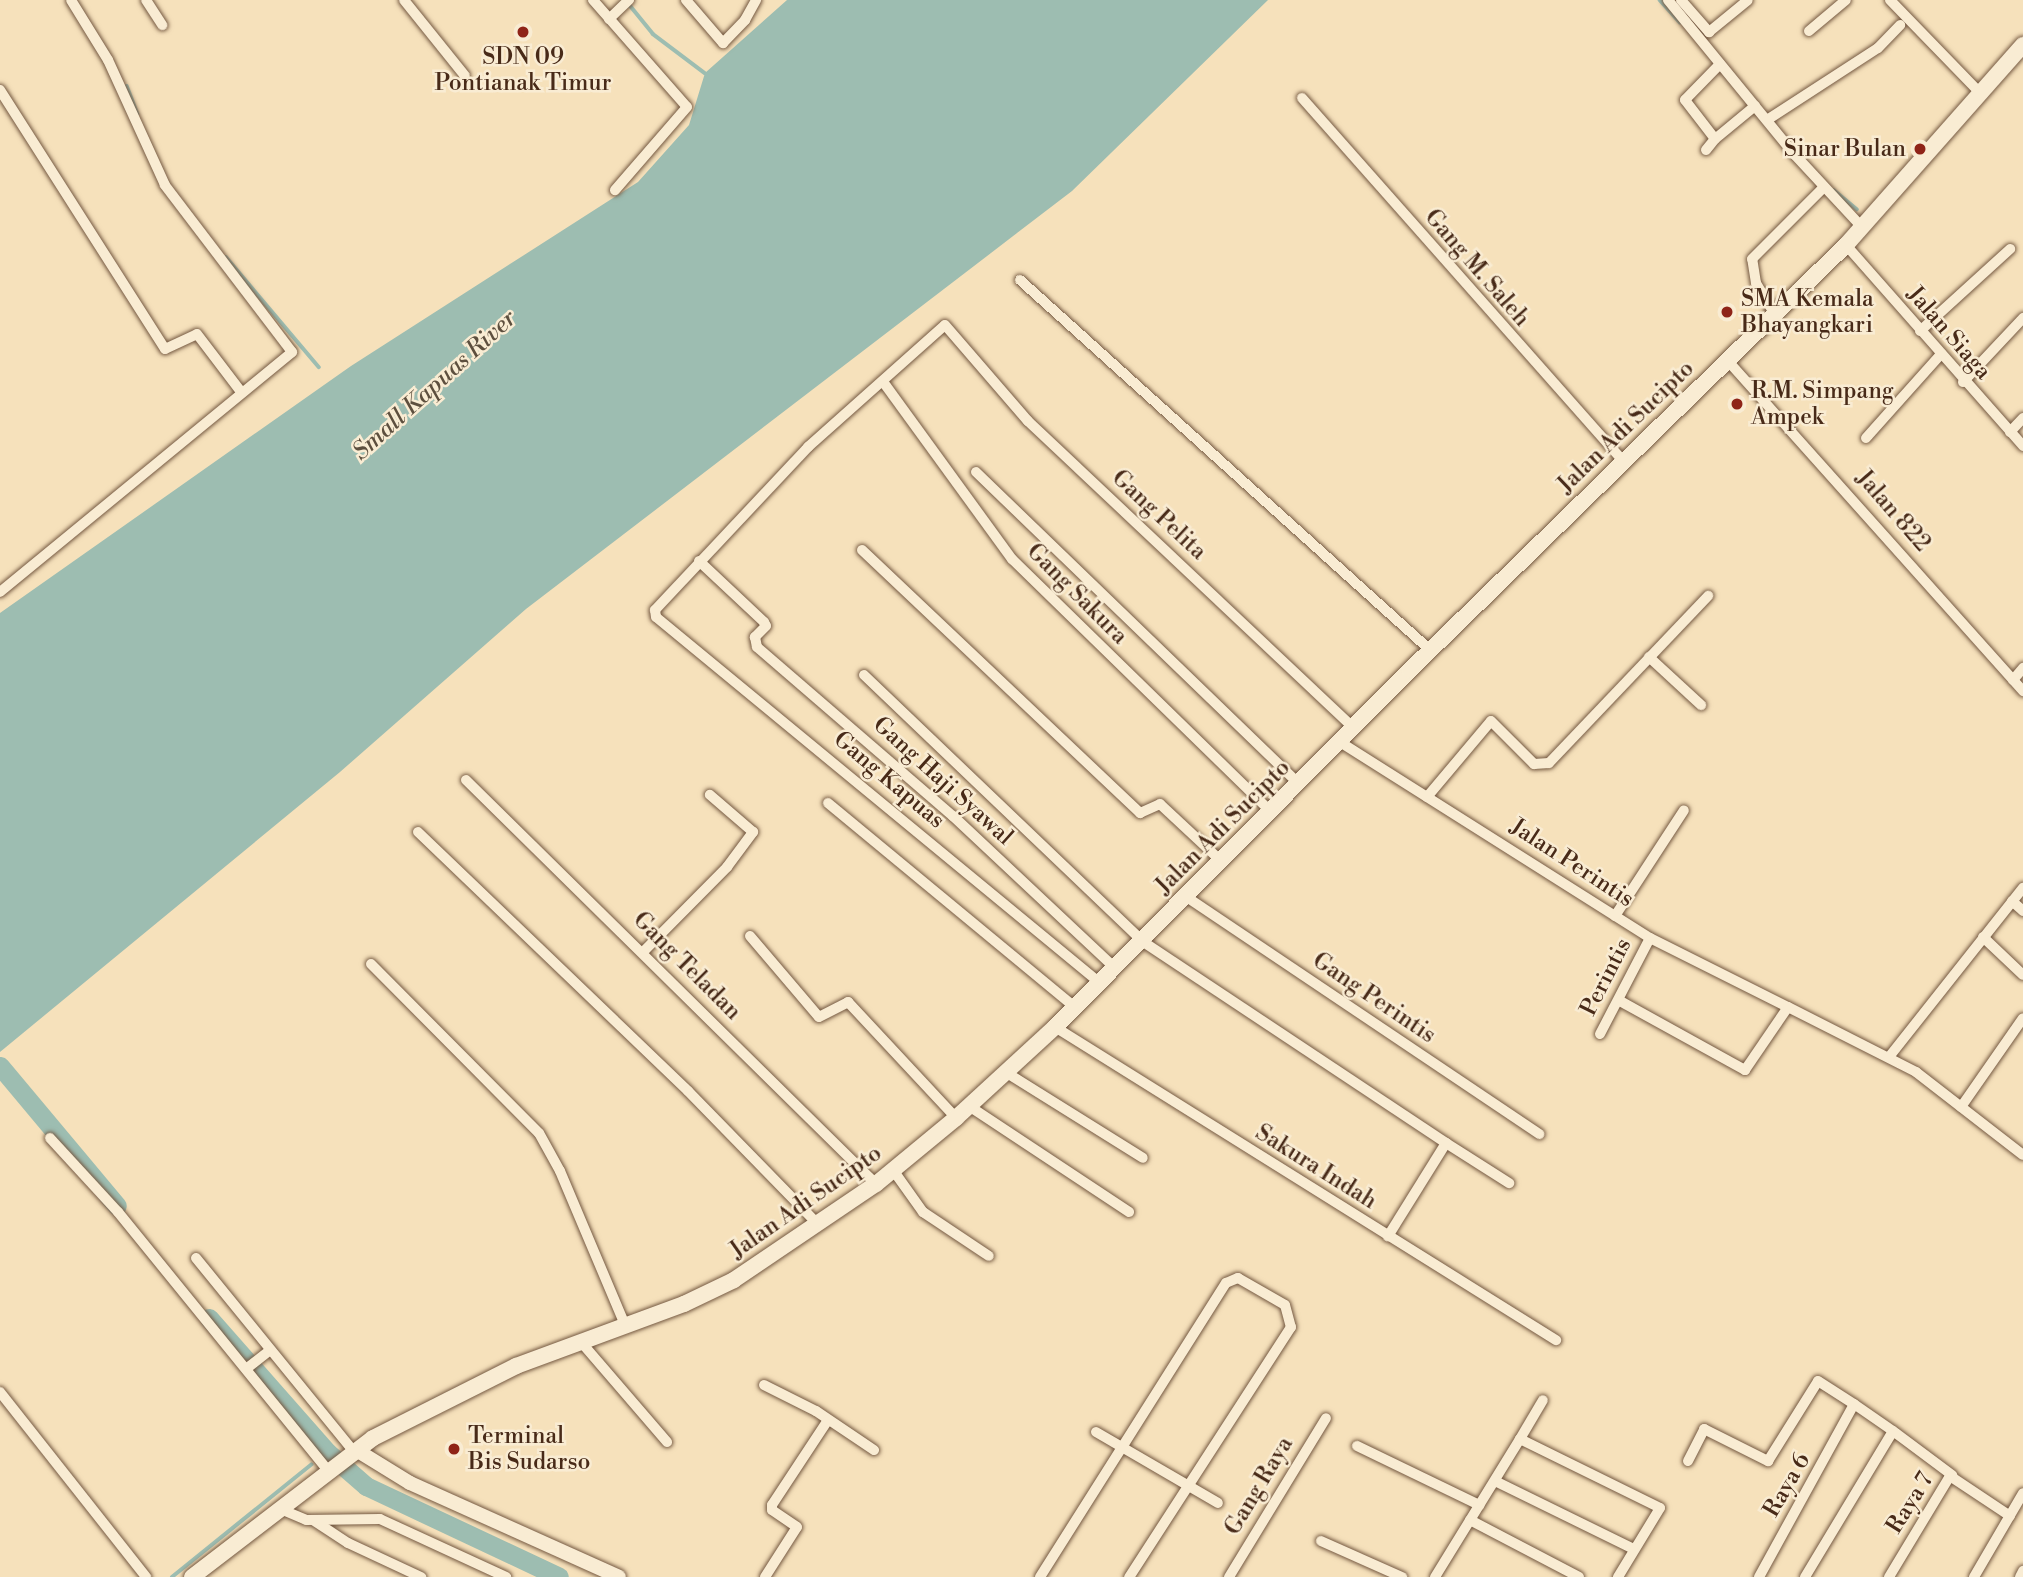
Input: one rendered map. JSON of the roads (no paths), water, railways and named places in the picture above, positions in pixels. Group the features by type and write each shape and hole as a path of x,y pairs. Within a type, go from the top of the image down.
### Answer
{"main road":[{"name":"Jalan Adi Sucipto","path":"192,1577 278,1508 373,1438 516,1366 734,1280 876,1184 956,1118 1100,983 1430,650 1846,245 2023,46"}],"street":[{"path":"0,592 242,393 292,348 165,185 107,60 71,0"},
{"path":"146,0 162,25"},
{"path":"404,0 465,76"},
{"path":"593,0 687,107 615,190"},
{"path":"686,0 723,43 745,20 755,0"},
{"path":"1668,0 1824,187 1861,226"},
{"path":"1681,0 1709,32 1748,0"},
{"path":"1809,31 1846,0"},
{"path":"1891,0 1980,93"},
{"path":"609,19 625,4"},
{"path":"1767,120 1878,48 1900,25"},
{"path":"1715,139 1685,100 1720,64"},
{"path":"0,90 165,349 197,334 242,393"},
{"name":"Gang M. Saleh","path":"1302,98 1624,462"},
{"path":"1706,150 1715,139 1755,106"},
{"path":"1774,313 1756,283 1752,260 1824,187"},
{"name":"Jalan Siaga","path":"1846,245 1963,382 2023,446"},
{"path":"1920,331 2010,249"},
{"path":"1020,280 1430,650"},
{"path":"1963,382 2023,318"},
{"name":"Gang Pelita","path":"884,383 945,325 1035,428 1353,727"},
{"path":"1866,438 1941,354"},
{"name":"Jalan 822","path":"1728,361 2023,691"},
{"path":"699,561 808,447 884,383"},
{"name":"Gang Sakura","path":"884,383 1012,559 1269,810"},
{"path":"2010,432 2023,418"},
{"path":"976,472 1299,783"},
{"path":"862,550 1140,813 1160,804 1220,860"},
{"name":"Gang Kapuas","path":"699,561 655,610 656,617 741,683 1100,983"},
{"name":"Gang Haji Syawal","path":"699,561 765,628 755,636 757,647 944,807 1115,968"},
{"path":"1427,797 1492,721 1534,764 1549,762 1708,596"},
{"path":"1649,657 1701,705"},
{"path":"2013,680 2023,668"},
{"path":"864,675 1142,940 1296,1047 1509,1183"},
{"name":"Jalan Perintis","path":"1340,742 1650,938 1889,1057 1961,1107 2023,1155"},
{"name":"Gang Teladan","path":"466,780 876,1184"},
{"path":"643,952 727,867 753,832 710,795"},
{"path":"828,803 1075,1007"},
{"path":"1615,916 1684,810"},
{"path":"418,832 621,1026 817,1223"},
{"path":"1889,1057 2023,888"},
{"name":"Gang Perintis","path":"1185,896 1539,1134"},
{"path":"2012,901 2023,911"},
{"path":"750,936 819,1017 848,1002 956,1118"},
{"path":"1983,937 2023,975"},
{"name":"Perintis","path":"1600,1034 1620,1001 1650,938"},
{"path":"371,964 539,1133 560,1171 625,1325"},
{"path":"1620,1001 1745,1070 1788,1007"},
{"path":"1961,1107 2023,1018"},
{"name":"Sakura Indah","path":"1055,1027 1556,1340"},
{"path":"1007,1073 1143,1158"},
{"path":"970,1106 1129,1212"},
{"path":"50,1138 118,1212 246,1369 343,1462 387,1466"},
{"path":"1388,1236 1446,1143"},
{"path":"893,1170 923,1212 989,1256"},
{"path":"196,1258 343,1462"},
{"path":"1040,1577 1226,1283 1238,1278 1285,1305 1291,1327 1129,1577"},
{"path":"581,1342 667,1441"},
{"path":"246,1369 265,1354"},
{"path":"1688,1461 1704,1429 1768,1461 1818,1381 1853,1409 1894,1431 1952,1475"},
{"path":"764,1384 874,1450"},
{"path":"0,1392 146,1577"},
{"path":"1436,1577 1543,1400"},
{"name":"Raya 6","path":"1759,1577 1853,1409"},
{"name":"Gang Raya","path":"1229,1577 1326,1418"},
{"path":"765,1577 797,1527 772,1510 772,1505 828,1420"},
{"path":"1805,1577 1894,1431"},
{"path":"1096,1432 1218,1503"},
{"path":"373,1438 387,1466 410,1483 619,1577"},
{"path":"1520,1438 1660,1508 1618,1577"},
{"path":"1357,1446 1479,1505"},
{"name":"Raya 7","path":"1889,1577 1952,1475 2010,1516"},
{"path":"1495,1481 1634,1549"},
{"path":"1974,1577 2023,1493"},
{"path":"278,1508 298,1519 380,1519 506,1577"},
{"path":"313,1520 348,1543 421,1577"},
{"path":"1470,1520 1579,1577"},
{"path":"1321,1541 1402,1577"},
{"path":"2020,1577 2023,1571"}],"water":[{"name":"Small Kapuas River","path":"787,0 1268,0 1072,191 526,609 340,772 0,1052 0,613 351,366 638,182 689,125 705,73"}],"waterway":[{"path":"1660,0 1680,22"},
{"path":"629,4 653,34 705,73"},
{"path":"127,86 138,114"},
{"path":"1834,190 1857,209"},
{"path":"226,257 319,367"},
{"path":"0,1066 117,1206"},
{"path":"209,1318 327,1452 366,1486 559,1577"},
{"path":"172,1577 311,1465"}],"place":[{"name":"SDN 09 Pontianak Timur","path":"523,32"},
{"name":"Sinar Bulan","path":"1920,149"},
{"name":"SMA Kemala Bhayangkari","path":"1727,312"},
{"name":"R.M. Simpang Ampek","path":"1737,404"},
{"name":"Terminal Bis Sudarso","path":"454,1449"}]}
